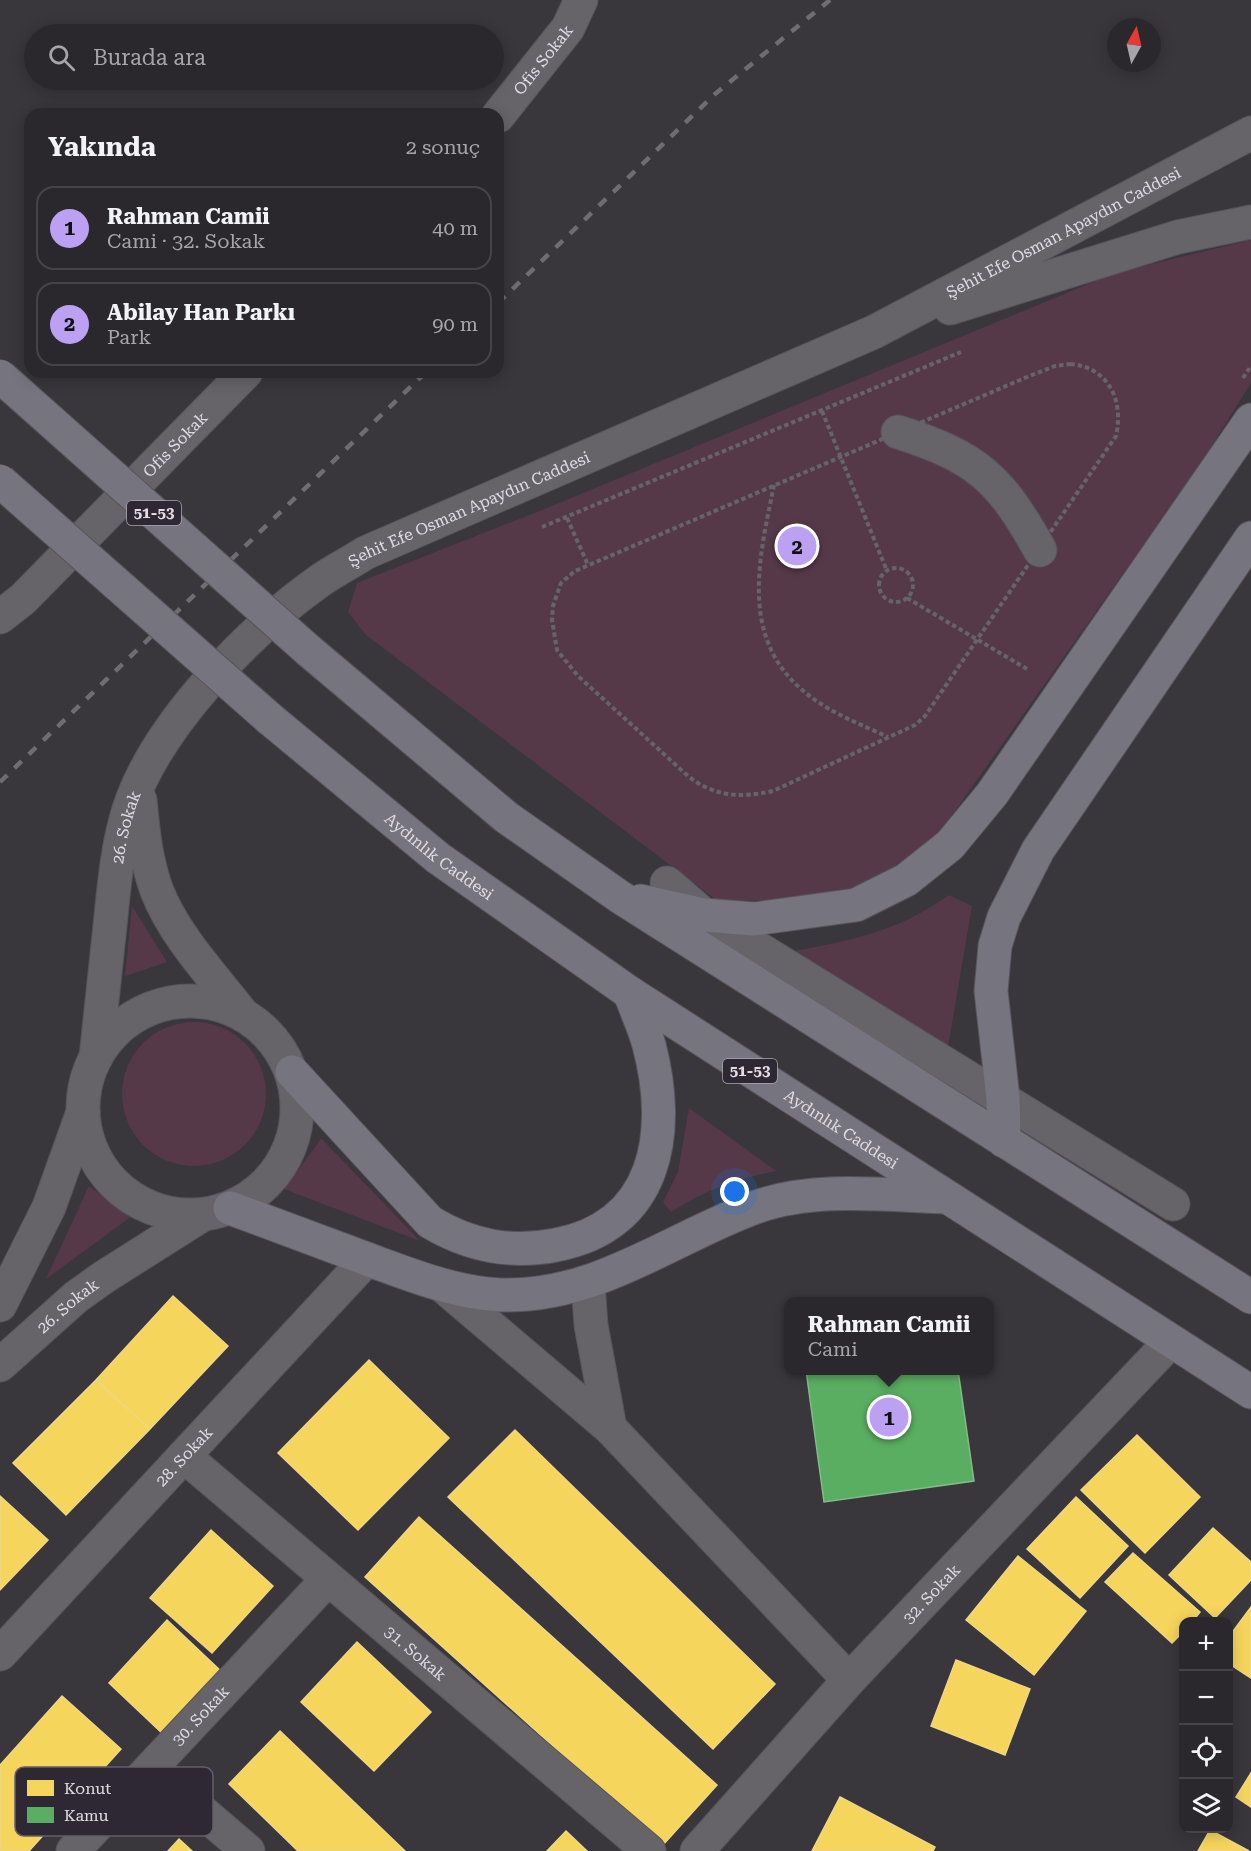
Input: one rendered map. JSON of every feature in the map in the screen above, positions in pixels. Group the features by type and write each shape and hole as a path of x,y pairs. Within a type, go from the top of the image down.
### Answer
{"main road":[{"name":"51-53","path":"0,376 308,650 506,817 620,897 1251,1297"},
{"path":"620,897 704,915 754,919 856,905 906,880 950,845 992,794 1251,420"},
{"name":"Aydınlık Caddesi","path":"0,481 270,719 438,858 630,993 1251,1392"},
{"path":"1004,1141 1003,1098 991,991 995,946 1004,917 1038,850 1251,538"},
{"path":"292,1072 430,1222 452,1235 478,1244 512,1250 581,1240 609,1226 634,1202 647,1180 656,1149 658,1118 655,1074 648,1043 630,993"},
{"path":"216,1211 367,1259 444,1287 501,1295 550,1292 588,1282 655,1255 756,1207 789,1199 842,1195 946,1197"}],"street":[{"name":"Ofis Sokak","path":"504,108 568,28 581,0"},
{"name":"Şehit Efe Osman Apaydın Caddesi","path":"138,785 168,734 230,660 270,619 320,581 365,554 874,332 1251,133"},
{"name":"Şehit Efe Osman Apaydın Caddesi","path":"874,332 1178,237 1251,222"},
{"name":"Ofis Sokak","path":"0,616 23,599 240,378"},
{"path":"898,432 953,452 988,475 1012,503 1040,550"},
{"name":"26. Sokak","path":"138,785 144,838 157,892 185,938 243,1016"},
{"name":"26. Sokak","path":"96,1057 115,878 129,810 138,785"},
{"path":"667,883 704,915 1173,1204"},
{"path":"0,1305 49,1207 83,1112 86,1083 96,1057 113,1034 134,1016 161,1006 189,1001 217,1004 243,1016 266,1032 281,1050 292,1072 297,1095 298,1118 293,1141 283,1163 260,1190 216,1211 172,1214 145,1205 120,1190 100,1168 88,1141 83,1112"},
{"name":"26. Sokak","path":"0,1365 76,1297 104,1277 216,1211"},
{"name":"28. Sokak","path":"0,1654 367,1259"},
{"path":"588,1282 591,1325 610,1428"},
{"path":"444,1287 610,1428 849,1680"},
{"name":"32. Sokak","path":"697,1851 849,1680 1171,1341"},
{"name":"31. Sokak","path":"184,1456 649,1851"},
{"name":"30. Sokak","path":"152,1767 328,1579"},
{"path":"213,1821 248,1851"},
{"name":"30. Sokak","path":"73,1851 87,1836"}],"path":[{"path":"534,529 567,518 972,348"},
{"path":"1081,365 1096,371 1107,381 1116,395 1119,421 1116,436 925,716 915,725 773,791 754,795 733,795 701,786 578,676 557,650 552,620 556,595 561,583 568,575 588,565 841,456 1055,366 1081,365"},
{"path":"1238,386 1251,366"},
{"path":"822,411 887,570"},
{"path":"774,485 760,550 757,583 760,617 772,651 779,665 801,690 835,712 889,737"},
{"path":"567,518 588,565"},
{"path":"899,568 908,573 913,588 907,598 897,602 882,596 879,579 887,570 899,568"},
{"path":"907,598 1028,670"}],"shaded area":[{"path":"1251,240 1251,383 1199,466 926,852 835,897 719,902 366,635 348,612 357,583 547,508 1115,273"},
{"path":"949,895 972,906 947,1053 788,952 852,939 892,926 930,908"},
{"path":"132,906 167,962 125,976"},
{"path":"194,1022 221,1028 245,1043 260,1067 266,1094 260,1121 245,1145 221,1160 194,1166 167,1160 143,1145 128,1121 122,1094 128,1067 143,1043 167,1028"},
{"path":"689,1108 776,1171 721,1186 671,1212 663,1202 678,1172"},
{"path":"322,1139 420,1241 284,1189"},
{"path":"89,1186 132,1216 46,1279"}],"building: Konut":[{"path":"173,1296 228,1346 150,1429 96,1380"},
{"path":"369,1360 449,1438 358,1530 278,1453"},
{"path":"96,1380 150,1429 66,1515 13,1463"},
{"path":"515,1430 775,1684 713,1749 448,1497"},
{"path":"1137,1435 1200,1497 1145,1553 1081,1490"},
{"path":"0,1496 48,1540 0,1590"},
{"path":"1076,1497 1128,1546 1080,1598 1027,1549"},
{"path":"419,1517 717,1785 663,1845 365,1577"},
{"path":"1213,1528 1251,1562 1251,1580 1216,1617 1169,1575"},
{"path":"211,1530 273,1586 212,1653 150,1598"},
{"path":"1133,1553 1200,1612 1196,1617 1179,1617 1179,1636 1172,1643 1105,1582"},
{"path":"1018,1556 1086,1611 1034,1675 966,1620"},
{"path":"1251,1607 1251,1678 1233,1666 1233,1631"},
{"path":"167,1620 224,1674 165,1736 109,1683"},
{"path":"357,1642 431,1712 374,1771 301,1702"},
{"path":"956,1660 1030,1689 1005,1755 931,1726"},
{"path":"62,1696 121,1749 105,1767 15,1767 15,1836 43,1836 29,1851 0,1851 0,1765"},
{"path":"280,1731 405,1851 298,1851 229,1784"},
{"path":"1251,1773 1251,1807 1236,1797"},
{"path":"840,1797 935,1847 933,1851 812,1851"},
{"path":"566,1831 587,1851 547,1851"},
{"path":"1208,1833 1216,1833 1249,1851 1198,1851"},
{"path":"179,1839 192,1851 168,1851"}],"building: Kamu":[{"path":"807,1375 959,1375 974,1481 824,1502"}],"railway":[{"path":"504,297 715,94 830,0"},
{"path":"0,782 420,378"}],"place":[{"name":"Abilay Han Parkı","path":"797,546"},
{"name":"Rahman Camii","path":"889,1417"}]}
